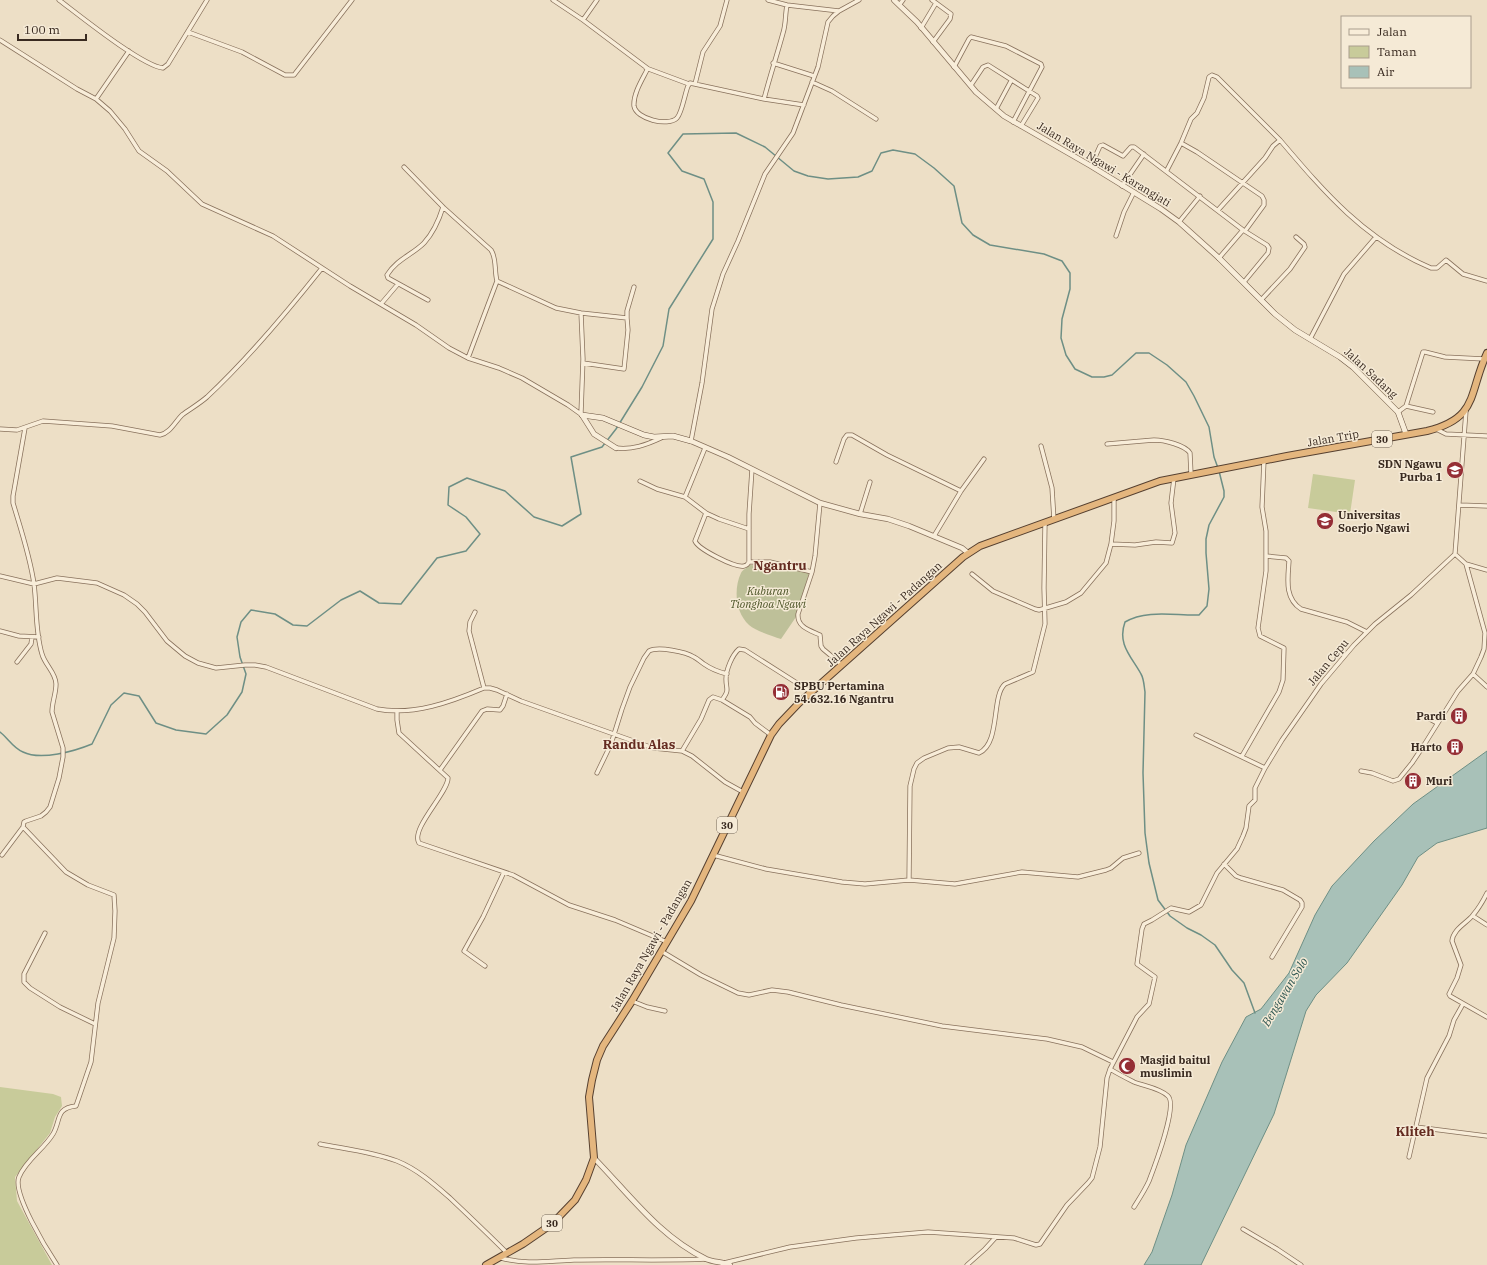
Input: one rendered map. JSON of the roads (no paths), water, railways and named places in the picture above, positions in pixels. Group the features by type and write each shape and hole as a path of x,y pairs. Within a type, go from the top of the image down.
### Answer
{"highway":[{"name":"Jalan Trip","path":"1209,470 1436,429 1451,423 1459,418 1466,409 1474,392 1486,356"},
{"name":"Jalan Raya Ngawi - Padangan","path":"486,1265 508,1254 543,1231 568,1209 575,1200 586,1180 594,1158 589,1097 597,1060 603,1046 632,1001 691,901 771,734 788,714 968,553 998,539 1054,520 1146,485 1174,477 1209,470"}],"main road":[{"name":"Jalan Raya Ngawi - Karangjati","path":"1219,258 1275,314 1310,339"},
{"name":"Jalan Sadang","path":"1310,339 1340,357 1353,367 1398,412 1406,434"},
{"path":"581,414 603,418 638,433 654,437 673,436 691,441"}],"street":[{"path":"59,0 129,51 154,65 164,68 168,64 207,0"},
{"path":"188,32 242,52 285,75 292,76 352,0"},
{"path":"553,0 583,20 646,68 689,84 764,99 804,105"},
{"path":"583,20 597,0"},
{"path":"695,84 703,52 720,26 727,0"},
{"path":"768,0 787,6 839,11"},
{"path":"859,0 839,11 833,16 826,27 820,58 804,105 790,137 765,174 723,274 712,309 702,383 691,441 820,503 860,514 888,519 934,536 962,548 968,553"},
{"name":"Jalan Raya Ngawi - Karangjati","path":"894,0 901,2 954,67 996,109 1013,122 1091,166 1179,222 1219,258"},
{"path":"932,0 950,13 951,16 933,42"},
{"path":"922,28 936,3"},
{"path":"764,99 773,63 784,32 787,6"},
{"path":"954,67 971,37 1006,46 1042,65 1030,92 1013,122"},
{"path":"0,40 76,89 96,99 110,111 125,129 139,151 167,171 202,204 273,236 449,348 468,358 499,368 522,378 581,414 591,431 616,448 643,446 663,437"},
{"path":"96,99 129,51"},
{"path":"773,63 814,76"},
{"path":"971,85 986,65 1037,96 1038,98 1021,126"},
{"path":"646,68 647,70 635,98 634,106 638,114 651,120 672,121 676,119 680,114 689,84"},
{"path":"1167,170 1191,119 1197,113 1202,103 1209,77 1212,75 1217,77 1280,140 1337,205 1397,252 1431,268 1437,268 1446,260 1463,274 1487,281"},
{"path":"996,109 1011,81"},
{"path":"812,82 832,91 876,119"},
{"path":"1218,210 1265,158 1273,146 1280,140"},
{"path":"1181,143 1243,182 1262,196 1264,200 1264,205 1219,258"},
{"path":"1091,166 1099,147 1102,145 1121,156 1124,155 1132,146 1167,170 1244,230 1267,245 1269,251 1244,282"},
{"path":"1122,186 1144,154"},
{"path":"404,167 443,207 491,250 496,260 495,274 497,281 468,358"},
{"path":"1116,236 1124,212 1134,192"},
{"path":"1179,222 1200,196"},
{"path":"428,300 388,278 388,274 402,259 424,243 432,234 443,207"},
{"path":"1310,339 1344,274 1376,236"},
{"path":"1261,300 1290,269 1305,247 1304,244 1296,237"},
{"path":"0,429 17,430 43,421 112,426 160,436 164,434 187,411 206,398 245,358 282,318 322,268"},
{"path":"497,281 556,308 581,313 627,318"},
{"path":"381,304 398,284"},
{"path":"583,363 620,370 624,369 628,330 627,311 634,286"},
{"path":"581,313 583,363 581,414"},
{"path":"1398,412 1406,406 1422,352 1445,357 1486,356"},
{"path":"1406,406 1433,412"},
{"path":"1466,409 1460,505 1455,554 1466,564 1487,570"},
{"path":"2,855 23,827 24,822 41,816 50,808 59,778 63,757 63,748 52,712 56,685 55,679 42,654 38,637 34,584 27,547 13,504 13,496 25,428"},
{"path":"1436,429 1446,434 1487,436"},
{"path":"836,462 844,439 847,435 852,435 887,455 961,491"},
{"path":"1107,444 1162,440 1182,447 1190,453 1191,474"},
{"path":"1041,446 1052,488 1054,520"},
{"path":"685,497 705,448"},
{"path":"934,536 961,491 984,459"},
{"path":"1242,756 1279,692 1283,680 1284,648 1260,636 1259,632 1266,556 1266,531 1262,514 1264,460"},
{"path":"749,562 749,509 752,469"},
{"path":"1111,544 1135,545 1156,542 1172,543 1175,532 1171,503 1174,477"},
{"path":"640,481 657,489 685,497 706,513 725,522 749,529"},
{"path":"860,514 870,482"},
{"path":"972,574 993,591 1035,609 1039,610 1066,602 1081,593 1106,563 1111,544 1114,521 1114,498"},
{"path":"820,503 812,572 798,614 798,620 800,624 820,635 821,646 823,649 843,665"},
{"path":"1460,505 1487,506"},
{"path":"706,513 695,541 696,544 711,554 736,565 745,566 749,562 770,562 812,572"},
{"path":"909,880 910,786 917,763 924,758 948,748 959,747 979,753 984,750 995,725 1002,687 1005,684 1033,672 1043,634 1045,608 1045,523"},
{"name":"Jalan Cepu","path":"1113,1062 1137,1017 1151,1001 1155,977 1138,966 1137,962 1144,925 1171,908 1186,912 1200,907 1217,873 1237,849 1246,828 1249,806 1255,798 1255,788 1265,768 1316,690 1367,632 1455,554"},
{"path":"1266,556 1286,558 1289,560 1288,587 1290,598 1297,607 1347,622 1367,632"},
{"path":"1361,771 1372,773 1393,781 1397,780 1412,763 1458,691 1473,674 1484,649 1485,633 1466,564"},
{"path":"0,576 34,584 57,578 97,583 108,587 137,604 167,641 185,656 198,663 216,668 245,665 266,667 377,709 389,712 413,710 441,704 484,688 490,688 521,701 653,748 682,751 692,756 725,782 742,792"},
{"path":"476,612 470,622 469,631 484,688"},
{"path":"0,632 13,635 38,637"},
{"path":"18,662 31,644 32,637"},
{"path":"722,700 728,690 726,680 727,674 735,653 739,649 775,668 812,692"},
{"path":"597,772 615,734 630,687 644,658 651,650 670,650 688,654 694,656 715,670 727,674"},
{"path":"1473,674 1487,687"},
{"path":"440,770 482,711 487,709 500,710 507,694"},
{"path":"682,751 710,698 715,697 750,717 755,724 771,734"},
{"path":"397,711 399,733 448,778 448,782 419,832 418,842 439,851 504,872 528,882 569,905 615,920 667,942"},
{"path":"1426,717 1437,723"},
{"path":"1196,735 1265,768"},
{"path":"23,827 66,872 80,881 113,894 115,897 114,938 98,1003 91,1062 78,1103 76,1106 69,1106 60,1114 53,1133 20,1175 18,1181 19,1190 29,1216 40,1238 57,1265"},
{"path":"713,855 751,866 842,882 865,884 909,880 955,884 1030,872 1078,876 1106,870 1111,868 1123,858 1139,853"},
{"path":"1224,864 1236,876 1283,890 1300,900 1302,903 1302,907 1272,957"},
{"path":"485,966 464,951 483,917 504,872"},
{"path":"1487,893 1473,916 1460,927 1452,939 1461,965 1458,978 1449,994 1463,1004 1487,1017"},
{"path":"1473,916 1487,925"},
{"path":"45,933 24,974 24,982 26,986 60,1007 95,1024"},
{"path":"661,951 701,975 738,993 749,995 772,990 788,992 841,1005 942,1026 1047,1039 1082,1047 1113,1062 1108,1078 1100,1147 1090,1181 1067,1205 1040,1244 1036,1245 1014,1238 928,1232 790,1247 724,1263"},
{"path":"632,1001 647,1007 665,1011"},
{"path":"1409,1157 1427,1078 1449,1036 1454,1020 1463,1004"},
{"path":"1110,1069 1134,1082 1160,1092 1168,1096 1170,1099 1171,1106 1167,1130 1149,1182 1134,1208"},
{"path":"1416,1127 1487,1136"},
{"path":"320,1144 380,1156 414,1169 436,1186 472,1218 508,1254"},
{"path":"594,1158 662,1231 686,1248 707,1259"},
{"path":"1243,1230 1277,1249 1301,1265"},
{"path":"967,1265 996,1237"},
{"path":"501,1258 515,1262 528,1263 573,1260 707,1259 730,1265"}],"water":[{"name":"Bengawan Solo","path":"1487,751 1487,828 1437,843 1418,857 1402,885 1347,963 1316,995 1306,1011 1274,1114 1201,1265 1144,1265 1152,1252 1172,1195 1186,1145 1222,1062 1246,1017 1261,1009 1289,973 1315,915 1332,886 1374,841 1413,804"}],"waterway":[{"path":"0,732 16,748 30,755 39,756 58,754 77,749 92,744 111,705 124,693 139,696 156,723 176,730 206,734 227,715 242,692 246,674 240,657 237,637 241,622 251,610 275,614 293,625 307,626 341,600 360,591 379,603 401,604 437,558 466,551 480,534 466,517 448,505 449,487 467,478 505,491 534,517 562,526 581,514 571,457 602,447 616,429 642,387 663,346 669,309 713,239 713,202 704,179 682,171 668,153 683,134 736,133 765,147 794,171 808,176 828,179 858,177 872,171 881,153 893,150 915,154 934,168 954,186 962,223 973,235 990,245 1044,254 1062,261 1070,273 1070,289 1062,319 1061,338 1066,355 1075,369 1092,377 1104,377 1112,375 1136,353 1149,353 1167,365 1186,382 1209,427 1214,457 1218,468"},
{"path":"1219,471 1224,497 1209,525 1206,539 1209,589 1207,606 1199,615 1159,614 1133,618 1125,622 1123,637 1126,650 1142,676 1145,692 1143,773 1145,833 1149,863 1158,900 1170,916 1215,945 1232,970 1244,983 1255,1013"}],"place":[{"name":"SDN Ngawu Purba 1","path":"1455,470"},
{"name":"Universitas Soerjo Ngawi","path":"1325,521"},
{"name":"SPBU Pertamina 54.632.16 Ngantru","path":"781,692"},
{"name":"Pardi","path":"1459,716"},
{"name":"Harto","path":"1455,747"},
{"name":"Muri","path":"1413,781"},
{"name":"Masjid baitul muslimin","path":"1127,1066"}],"district":[{"name":"Ngantru","path":"780,565"},
{"name":"Randu Alas","path":"639,744"},
{"name":"Kliteh","path":"1415,1131"}],"park label":[{"name":"Kuburan Tionghoa Ngawi","path":"768,597"}]}
